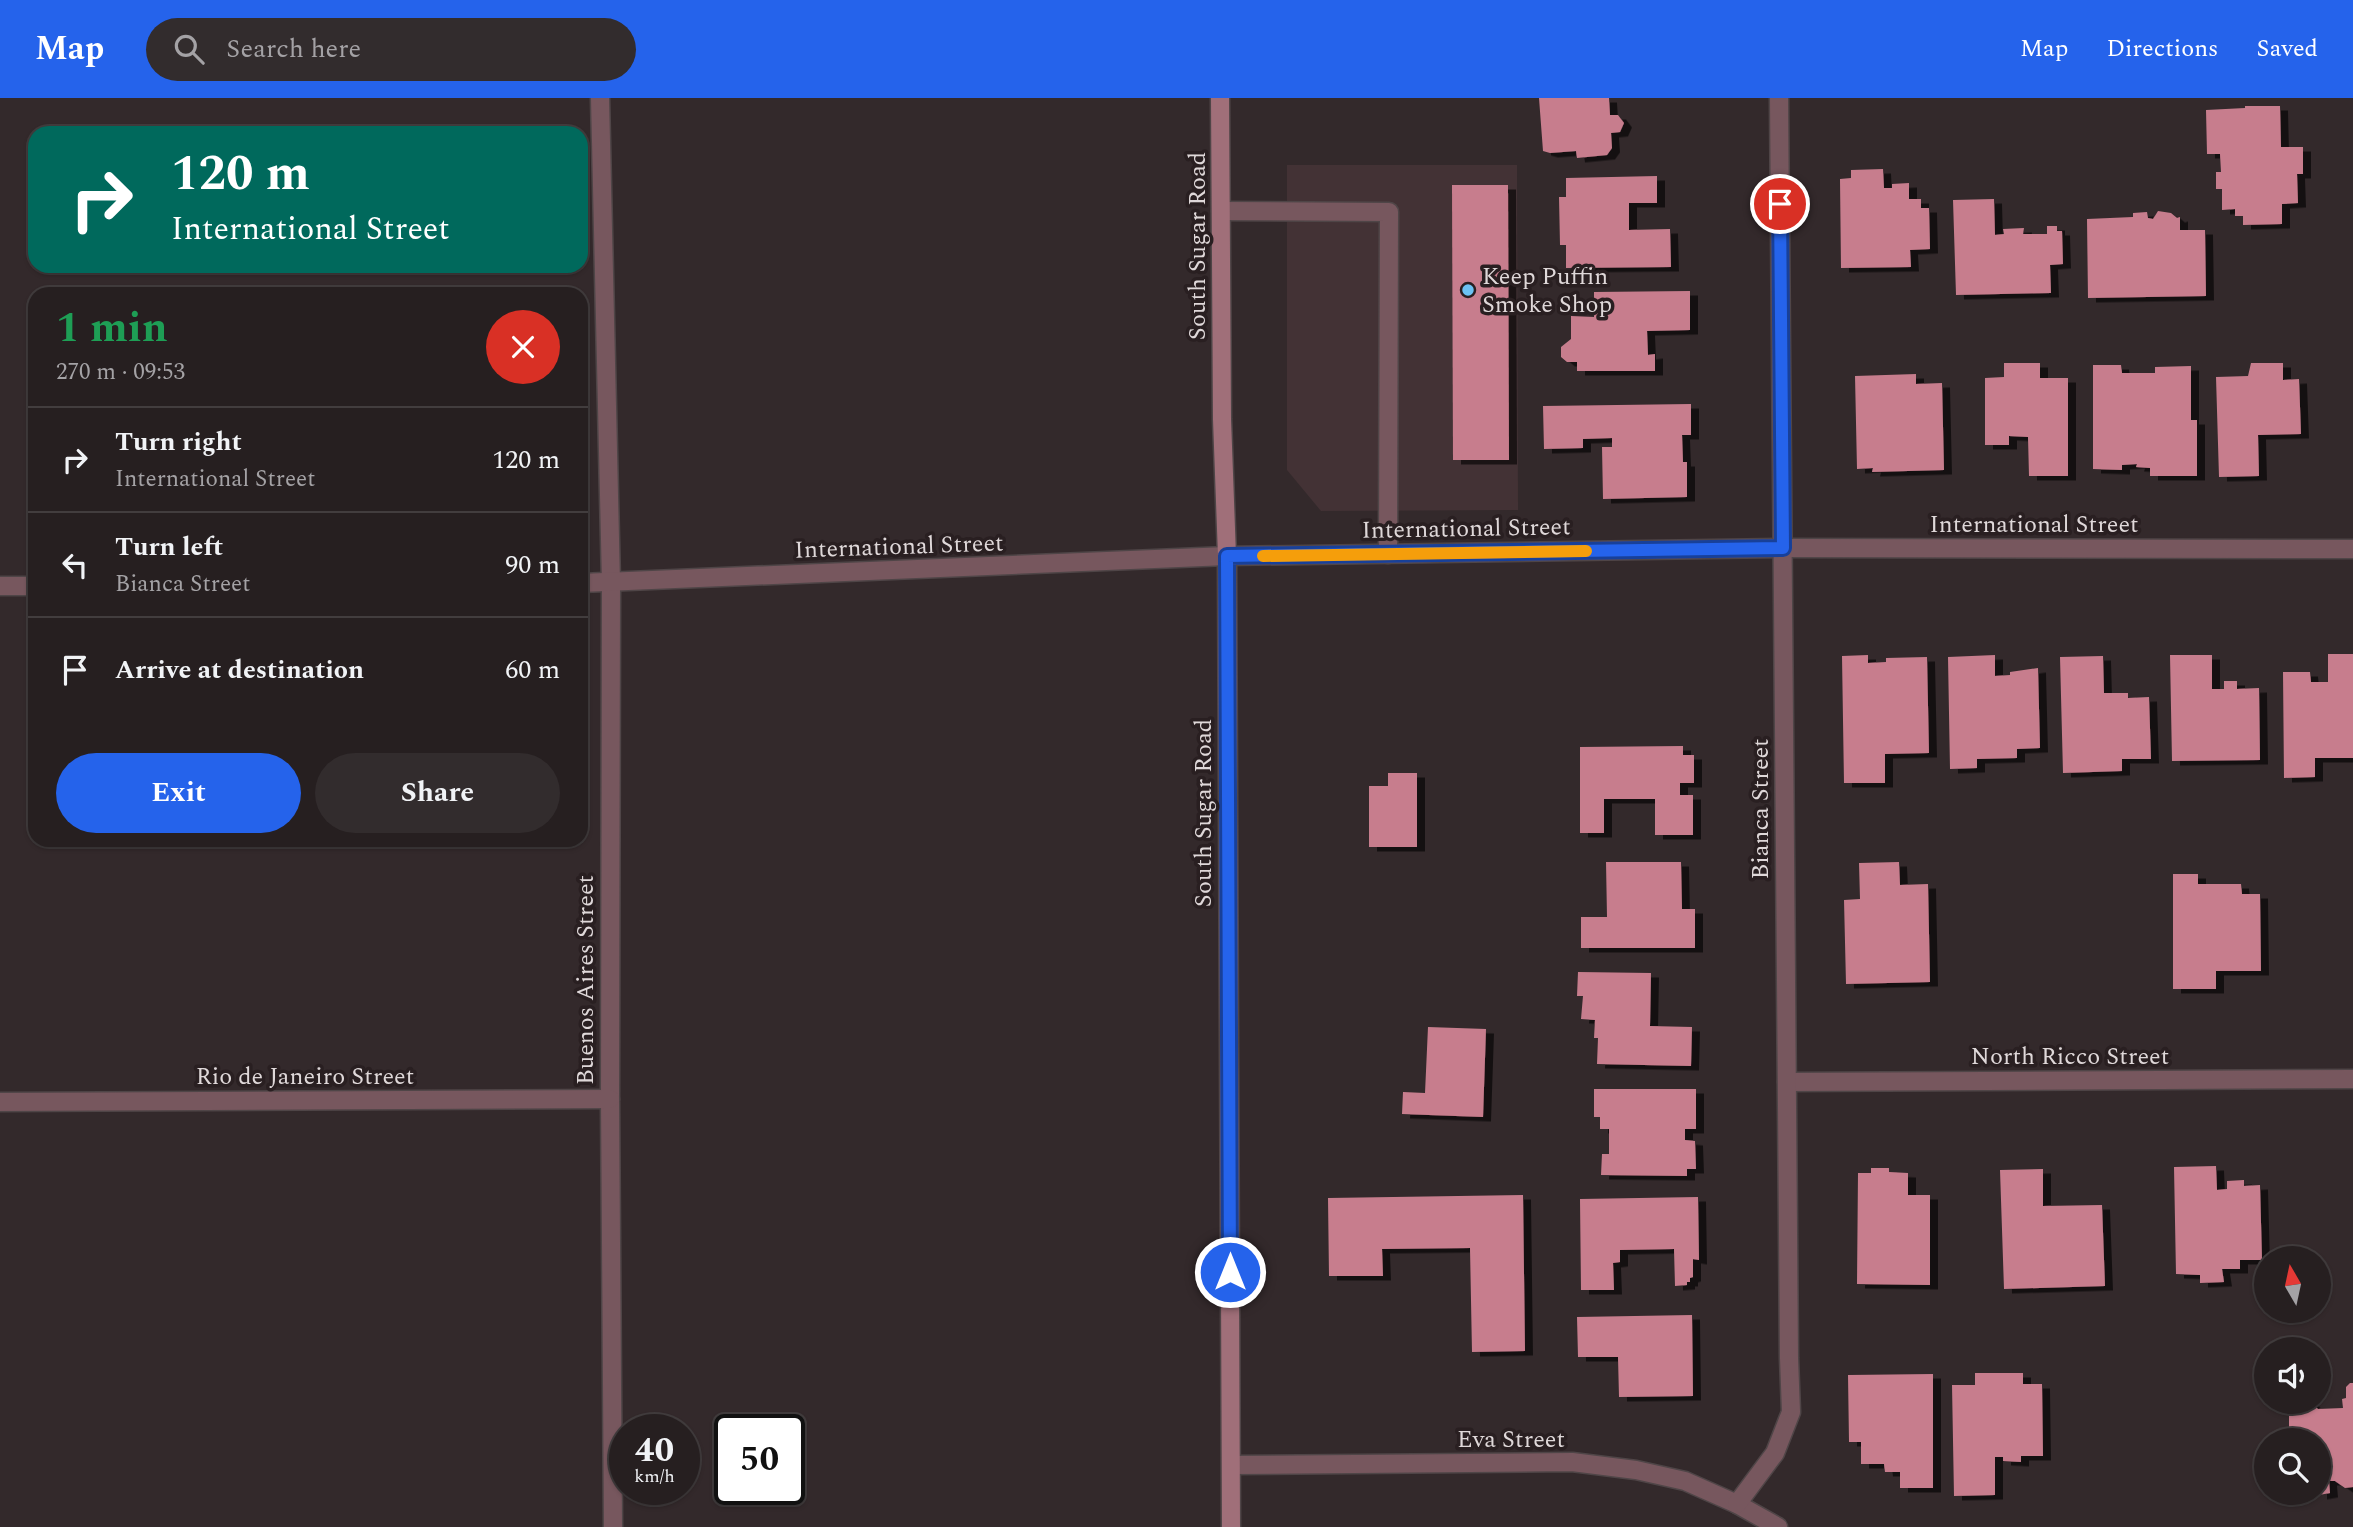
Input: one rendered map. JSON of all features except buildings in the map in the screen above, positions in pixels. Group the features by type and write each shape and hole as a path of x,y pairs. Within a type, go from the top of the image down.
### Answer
{"main road":[{"name":"South Sugar Road","path":"1220,98 1222,419 1227,556 1231,1527"}],"street":[{"name":"Buenos Aires Street","path":"600,98 611,583 613,1527"},
{"name":"Bianca Street","path":"1737,1504 1775,1453 1791,1412 1779,98"},
{"path":"1221,211 1389,212 1388,554"},
{"name":"International Street","path":"588,583 1227,556 1783,548 2353,550"},
{"path":"0,586 28,586"},
{"name":"North Ricco Street","path":"1787,1082 2353,1079"},
{"name":"Rio de Janeiro Street","path":"0,1102 610,1099"},
{"name":"Eva Street","path":"1231,1465 1572,1462 1636,1470 1685,1480 1778,1527"}],"shaded area":[{"path":"1287,165 1517,165 1518,510 1321,511 1287,470"}],"slow traffic":[{"path":"1263,556 1586,551"}],"place":[{"name":"Keep Puffin Smoke Shop","path":"1468,290"}],"route":[{"path":"1230,1272 1227,556 1783,548 1780,204"}]}
